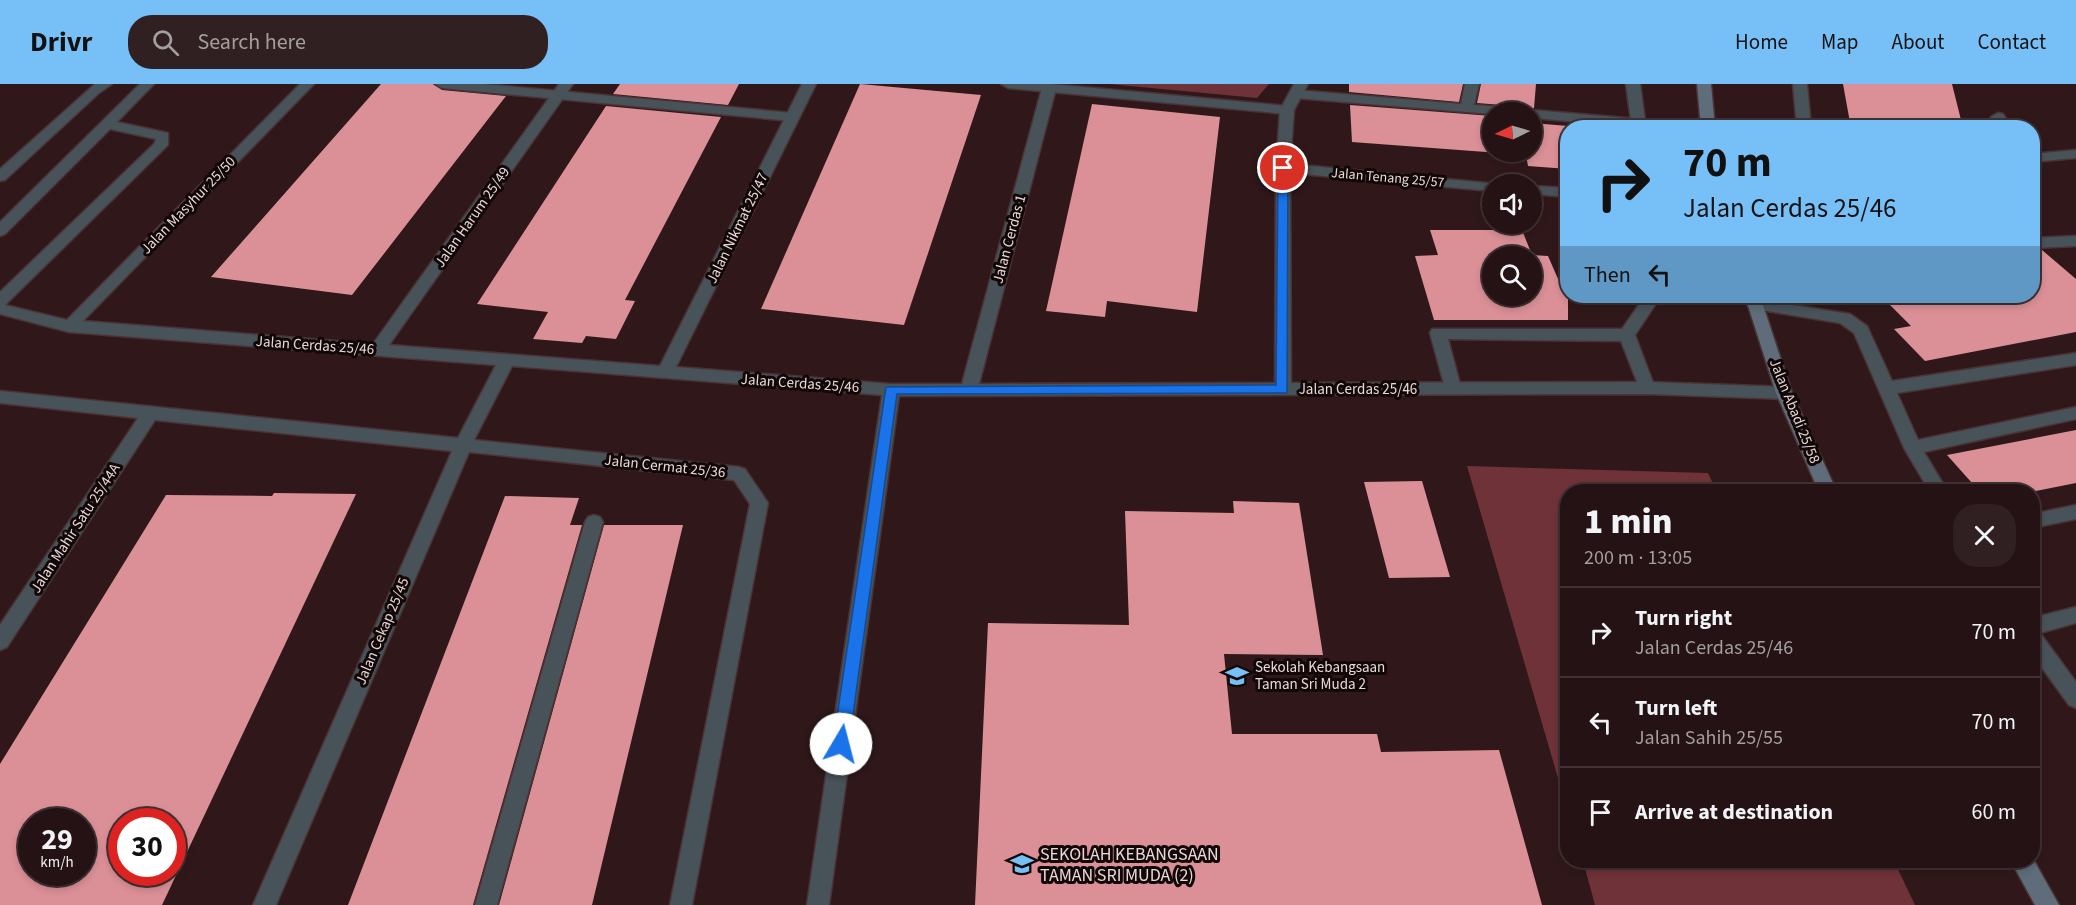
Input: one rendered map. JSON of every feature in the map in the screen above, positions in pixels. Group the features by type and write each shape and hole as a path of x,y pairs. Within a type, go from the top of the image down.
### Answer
{"street":[{"path":"0,177 94,90 105,84"},
{"path":"0,231 147,84"},
{"name":"Jalan Masyhur 25/50","path":"69,326 307,84"},
{"path":"442,84 562,89 792,117"},
{"name":"Jalan Nikmat 25/47","path":"665,373 808,84"},
{"path":"1008,84 1287,110"},
{"path":"1467,108 1473,84"},
{"path":"1633,84 1638,120"},
{"path":"1704,84 1707,120"},
{"path":"1800,84 1803,120"},
{"name":"Jalan Cerdas 1","path":"969,390 1049,88"},
{"name":"Jalan Harum 25/49","path":"377,350 562,89"},
{"path":"1283,389 1283,168 1287,110 1299,89 1482,109"},
{"path":"1542,115 1590,120"},
{"path":"0,301 161,145 163,136 106,124"},
{"path":"2040,157 2076,154"},
{"name":"Jalan Tenang 25/57","path":"1283,168 1482,186"},
{"path":"1542,191 1560,193"},
{"path":"2040,243 2076,241"},
{"path":"1628,335 1649,303"},
{"name":"Jalan Abadi 25/58","path":"1755,303 1784,393 1824,484"},
{"path":"1769,303 1844,318 1861,330 1889,388 1913,448 1934,484"},
{"name":"Jalan Cerdas 25/46","path":"0,309 69,326 891,390 1647,388 1784,393"},
{"path":"1453,388 1438,333 1628,335"},
{"path":"1628,335 1647,388"},
{"path":"1889,388 2076,359"},
{"name":"Jalan Cekap 25/45","path":"264,905 463,445 507,360"},
{"path":"818,905 891,390"},
{"name":"Jalan Cermat 25/36","path":"0,397 739,474 759,503 681,905"},
{"path":"1913,448 2076,413"},
{"name":"Jalan Mahir Satu 25/44A","path":"0,642 150,414"},
{"path":"2040,519 2076,512"},
{"path":"486,905 594,522"},
{"path":"2040,625 2076,615"},
{"path":"2040,648 2076,699"},
{"path":"2026,868 2048,905"}],"shaded area":[{"path":"1109,84 1269,84 1257,98"},
{"path":"1467,466 1708,473 1713,484 1560,484 1560,785"},
{"path":"1585,868 1897,868 1915,905 1595,905"}],"building":[{"path":"381,84 433,84 442,90 506,96 352,295 211,277"},
{"path":"620,84 739,84 728,105 613,94"},
{"path":"860,84 981,95 904,325 761,309"},
{"path":"1349,84 1463,84 1459,102 1349,92"},
{"path":"1481,84 1536,84 1534,102 1477,103"},
{"path":"1843,84 1952,84 1961,120 1850,120"},
{"path":"1092,104 1220,117 1197,312 1107,301 1105,317 1046,311"},
{"path":"1350,105 1482,115 1482,152 1352,142"},
{"path":"606,106 721,117 625,300 635,301 616,339 586,336 582,343 533,339 548,312 477,304"},
{"path":"1542,124 1560,125 1560,168 1528,166 1527,162 1542,162"},
{"path":"1430,230 1482,230 1482,234 1524,234 1528,246 1482,246 1482,306 1542,306 1542,256 1548,256 1560,283 1560,303 1568,303 1568,320 1434,320 1415,256 1438,255"},
{"path":"2040,250 2042,250 2076,279 2076,332 1925,361 1894,329 1911,326 1889,304 2040,303"},
{"path":"2076,430 2076,483 2040,490 2040,484 1973,484 1947,455"},
{"path":"1422,481 1450,577 1389,578 1364,482"},
{"path":"356,494 186,854 186,808 108,808 108,886 171,886 162,905 0,905 0,764 166,495"},
{"path":"505,496 579,498 570,525 582,525 473,905 348,905"},
{"path":"1233,501 1299,503 1323,655 1224,654 1232,734 1377,734 1381,752 1499,750 1542,905 975,905 988,623 1129,625 1125,511 1234,513"},
{"path":"604,525 683,525 592,905 499,905"}],"place":[{"name":"Sekolah Kebangsaan Taman Sri Muda 2","path":"1237,676"},
{"name":"SEKOLAH KEBANGSAAN TAMAN SRI MUDA (2)","path":"1022,864"}],"route":[{"path":"841,744 891,390 1283,389 1283,168"}]}
